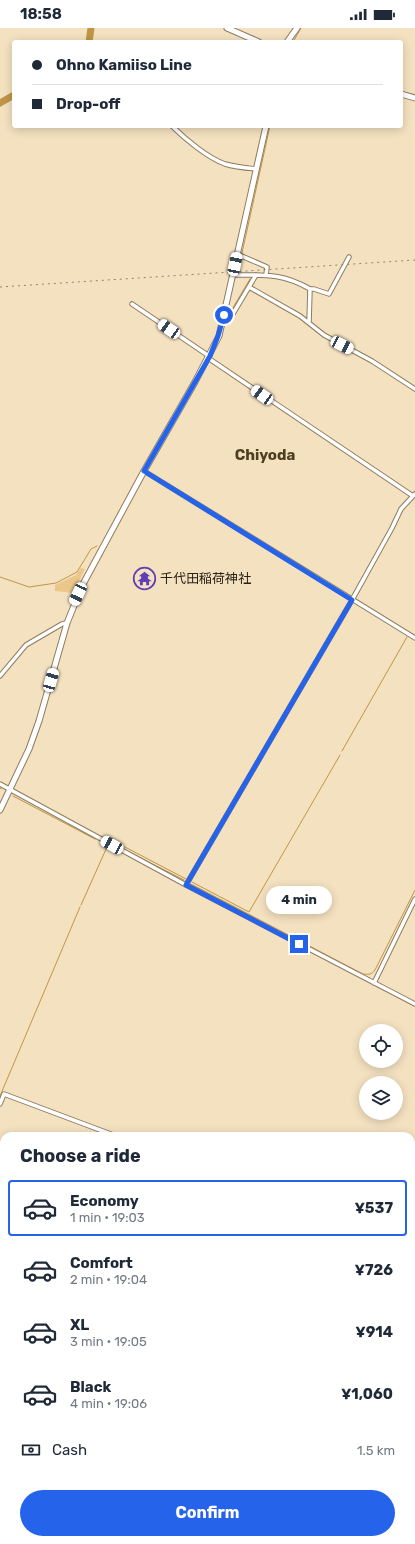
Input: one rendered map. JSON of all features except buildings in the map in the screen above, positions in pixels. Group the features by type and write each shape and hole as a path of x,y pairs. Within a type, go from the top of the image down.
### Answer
{"main road":[{"path":"227,28 241,31 256,40"},
{"path":"289,40 297,28"},
{"path":"403,95 415,98"},
{"path":"0,810 29,749 37,727 67,623 82,586 144,471 209,357 218,336 238,254 266,128"}],"street":[{"path":"174,128 217,160 226,164 256,169"},
{"path":"238,254 267,267 266,275"},
{"path":"233,275 279,276 310,289 329,294 349,257"},
{"path":"224,315 231,316 256,275"},
{"path":"249,287 309,323 324,335 377,365 415,389"},
{"path":"309,323 310,289"},
{"path":"132,304 414,495 401,509 352,600 186,885"},
{"path":"144,471 415,638"},
{"path":"0,676 26,644 67,623"},
{"path":"0,784 186,885 415,1004"},
{"path":"374,983 415,899"},
{"path":"0,1104 4,1094 105,1132"}],"shaded area":[{"path":"81,568 85,569 73,593 55,591 55,585 76,575"}],"waterway":[{"path":"89,40 91,28"},
{"path":"294,40 301,28"},
{"path":"0,103 12,96"},
{"path":"242,253 270,128"},
{"path":"231,311 250,279"},
{"path":"0,577 29,587 56,583 77,572 91,549 97,546"},
{"path":"342,751 407,637"},
{"path":"192,882 249,912 340,755"},
{"path":"13,796 95,839"},
{"path":"99,836 125,847 186,879"},
{"path":"81,905 107,847 109,847"},
{"path":"111,849 120,853"},
{"path":"125,850 184,880"},
{"path":"191,884 363,974 371,974 375,970 415,890"},
{"path":"0,1096 80,907"}],"railway":[{"path":"0,287 415,260"}],"place":[{"name":"千代田稲荷神社","path":"144,578"}],"district":[{"name":"Chiyoda","path":"265,455"}],"route":[{"path":"224,315 210,356 144,471 352,600 186,885 299,944"}]}
